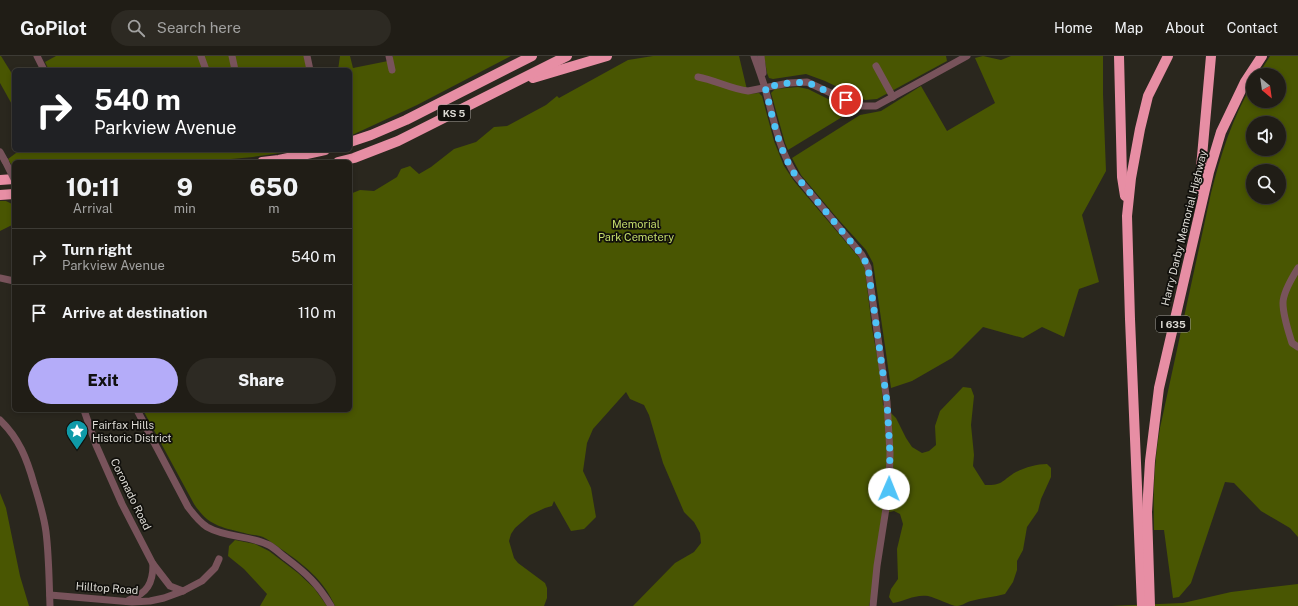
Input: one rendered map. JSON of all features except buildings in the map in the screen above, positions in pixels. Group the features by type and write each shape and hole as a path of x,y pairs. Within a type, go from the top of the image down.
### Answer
{"highway":[{"path":"501,72 521,56"},
{"name":"KS 5","path":"352,141 371,136 406,120 532,56"},
{"name":"KS 5","path":"346,160 398,141 567,56"},
{"path":"508,85 607,56"},
{"path":"1119,56 1122,177 1127,216 1142,606"},
{"path":"1127,216 1130,178 1148,96 1168,56"},
{"path":"1196,224 1211,56"},
{"name":"Harry Darby Memorial Highway","path":"1150,606 1147,512 1150,461 1159,388 1208,172 1221,132 1245,82 1262,56"},
{"path":"279,160 316,152"},
{"path":"0,180 12,179"},
{"path":"0,195 12,194"}],"street":[{"path":"37,56 43,68"},
{"path":"201,56 205,68"},
{"path":"232,56 234,68"},
{"path":"307,56 310,68"},
{"path":"389,56 392,70"},
{"path":"754,56 765,87 782,152 790,168 862,255 866,261 870,273 887,402 890,453 889,489 877,566 873,606"},
{"path":"761,56 765,87"},
{"path":"698,77 710,79 748,91 789,83 807,82 859,106 876,106 968,56"},
{"path":"876,66 893,97"},
{"path":"0,152 12,175"},
{"path":"1298,268 1293,276 1283,301 1284,315 1290,338 1292,343 1298,347"},
{"path":"0,278 12,281"},
{"name":"Coronado Road","path":"85,412 96,445 122,504 153,564 170,586 183,591"},
{"path":"138,412 188,507 196,518 217,531 270,545 304,572 320,589 331,606"},
{"path":"0,420 8,427 22,449 30,468 39,500 46,531 50,606"},
{"name":"Hilltop Road","path":"50,595 126,601 150,601 183,591 202,581 215,568 219,559"},
{"path":"126,601 139,596 146,590 151,582 153,564"}],"green space":[{"path":"1,56 12,74 12,104 0,83"},
{"path":"56,56 304,56 307,68 48,68 45,62"},
{"path":"340,56 350,56 353,68 393,60 393,56 511,56 417,105 352,135 352,68 338,68"},
{"name":"Memorial Park Cemetery","path":"653,56 739,56 748,94 759,93 762,96 774,141 784,166 794,181 862,261 865,270 872,328 881,377 883,405 896,418 912,447 922,453 929,451 936,445 935,426 940,411 963,387 971,388 974,396 971,425 974,455 973,466 985,485 995,485 1016,472 1032,466 1047,464 1051,468 1051,477 1041,499 1038,511 1027,527 1023,550 1017,561 1017,570 1013,582 1005,594 971,601 957,606 928,596 914,597 893,603 889,597 891,589 898,579 897,549 903,524 900,514 894,511 882,514 869,606 633,606 675,563 694,552 701,543 700,533 694,522 684,512 663,463 649,415 644,405 630,399 626,392 593,429 587,443 583,471 591,488 596,517 584,529 571,531 554,501 552,506 530,515 515,528 511,534 509,541 514,558 518,563 545,583 547,588 547,598 544,606 335,606 325,588 312,573 270,541 261,536 248,534 217,525 205,517 194,504 144,412 352,412 352,193 360,190 374,191 397,177 401,169 410,166 419,174 431,167 454,149 476,142 494,127 507,126 546,105 557,96 559,98 628,60"},
{"path":"764,56 946,56 947,61 877,99 865,100 825,81 806,74 773,79 769,78"},
{"path":"983,56 1001,60 1011,56 1103,56 1106,171 1082,215 1099,282 1079,289 1064,337 1042,327 1023,338 983,327 952,358 912,381 891,388 873,263 866,250 801,175 792,158 860,115 881,111 921,86 947,131 995,103 975,58"},
{"path":"1270,56 1298,56 1298,537 1290,528 1261,511 1234,483 1225,482 1191,583 1179,597 1173,598 1164,530 1154,530 1154,479 1156,454 1160,428 1211,193 1228,136 1246,96 1246,108 1286,108 1286,68 1262,68"},
{"path":"798,87 808,89 852,111 788,150 771,93 775,89"},
{"path":"17,152 287,152 221,160 12,160 12,166 8,159"},
{"path":"0,201 6,201 12,204 12,225 0,231"},
{"path":"0,493 6,508 20,576 29,606 0,606"},
{"path":"235,540 255,544 269,551 298,573 314,588 327,606 260,606 267,594 244,569 228,556 229,546"},
{"path":"1298,584 1298,606 1111,606 1183,603 1231,592"}],"place":[{"name":"Fairfax Hills Historic District","path":"77,450"}],"route":[{"path":"846,100 807,82 765,87 782,152 790,168 862,255 866,261 870,273 887,402 890,453 889,489"}]}
